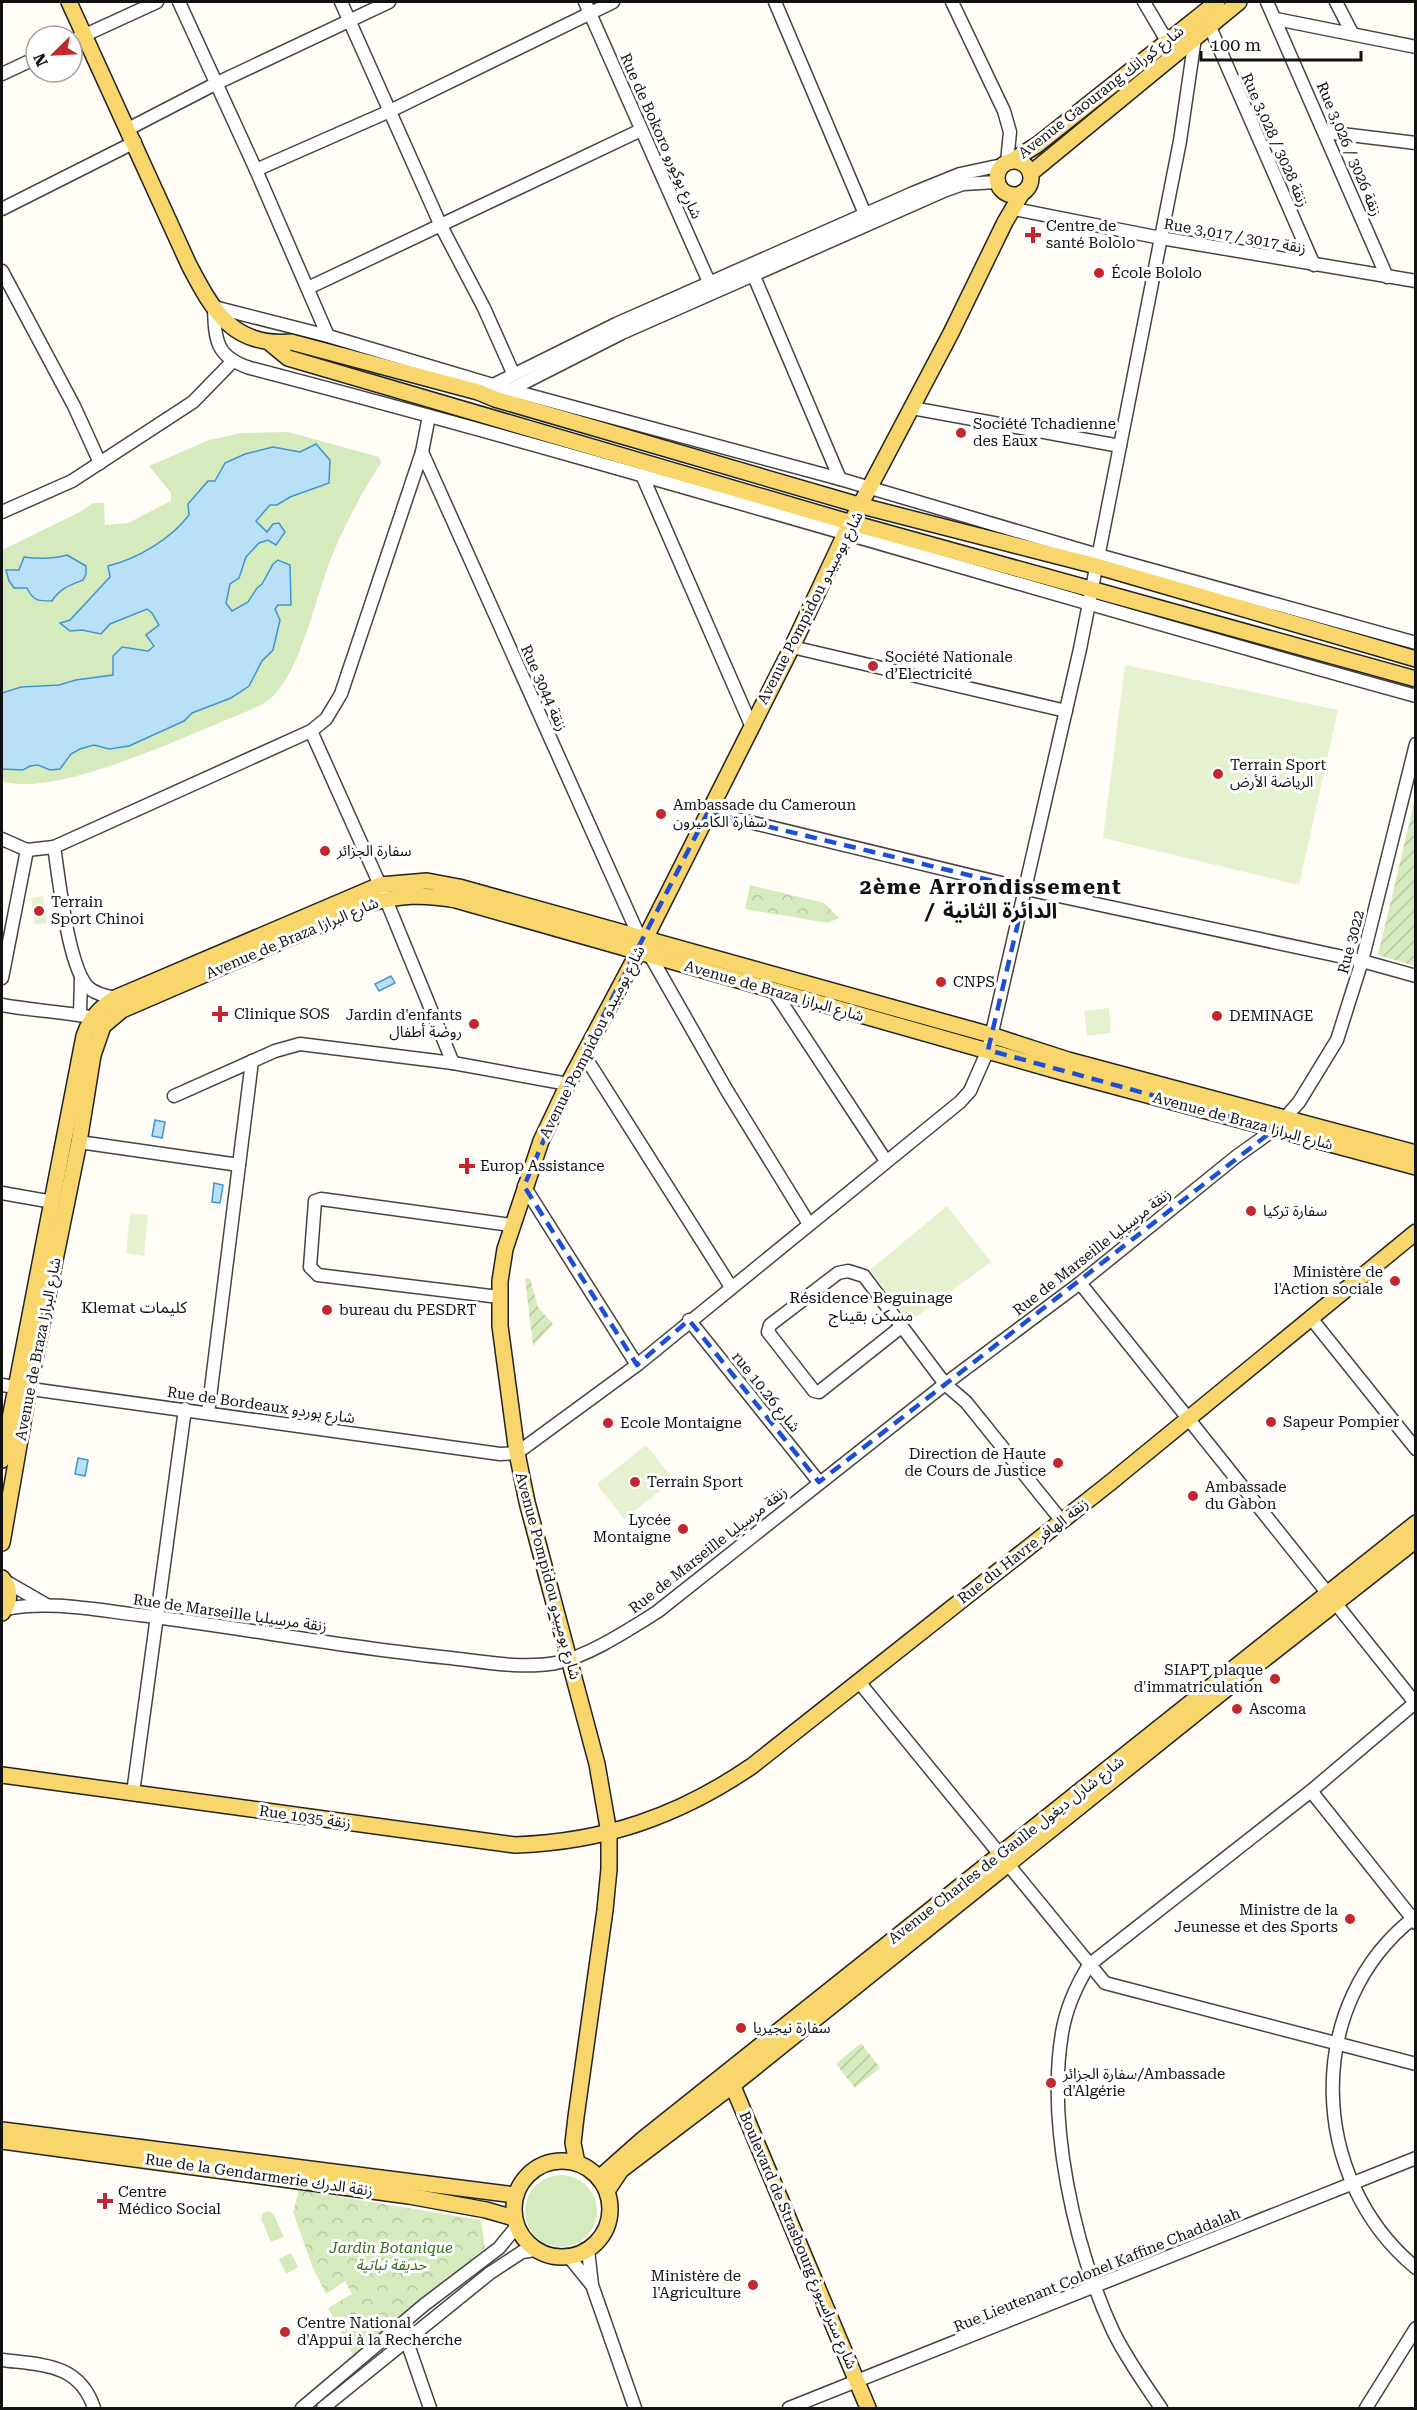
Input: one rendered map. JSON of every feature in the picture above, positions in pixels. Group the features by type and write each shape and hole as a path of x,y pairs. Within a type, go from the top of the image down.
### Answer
{"main road":[{"path":"69,2 75,24"},
{"name":"Avenue Gaourang شارع كورانك","path":"1007,162 1046,138 1217,2"},
{"name":"Avenue Gaourang شارع كورانك","path":"1031,173 1050,154 1239,2"},
{"path":"84,47 131,136 189,265 214,307 235,329 271,344 288,358 849,528 1090,598 1416,680"},
{"path":"1001,187 1010,195 1022,193 1030,185 1031,173 1024,163 1007,162 997,176 1001,187 1005,222"},
{"name":"Avenue Pompidou شارع بومبيدو","path":"577,2163 573,2143 606,1900 609,1833 597,1764 527,1502 517,1453 500,1326 499,1298 505,1249 524,1186 541,1141 568,1084 643,945 849,528 1022,193"},
{"path":"271,344 291,342 478,392 494,392 862,506 1097,561 1416,659"},
{"name":"Avenue de Braza شارع البرازا","path":"2,1460 84,1036 102,1006 115,998 383,892 427,881 459,887 643,945 990,1043"},
{"name":"Avenue de Braza شارع البرازا","path":"94,1017 122,1010 368,904 383,892"},
{"name":"Avenue de Braza شارع البرازا","path":"643,945 774,991 1068,1060 1416,1167"},
{"name":"Avenue de Braza شارع البرازا","path":"2,1543 15,1386 79,1142 93,1055 100,1031 94,1017"},
{"name":"Avenue de Braza شارع البرازا","path":"1280,1124 1416,1153"},
{"name":"Rue du Havre زنقة الهافر","path":"609,1833 673,1810 731,1780 859,1682 1111,1482 1416,1232"},
{"name":"Avenue Charles de Gaulle شارع شارل ديغول","path":"603,2184 730,2078 1220,1694 1416,1523"},
{"name":"Avenue Charles de Gaulle شارع شارل ديغول","path":"1331,1598 1416,1540"},
{"path":"3,1579 9,1595 3,1611"},
{"name":"Rue 1035 زنقة","path":"2,1775 515,1845 588,1838 609,1833"},
{"name":"Boulevard de Strasbourg شارع ستراسبورغ","path":"730,2078 868,2409"},
{"name":"Rue de la Gendarmerie زنقة الدرك","path":"2,2130 515,2195"},
{"name":"Rue de la Gendarmerie زنقة الدرك","path":"2,2141 409,2196 486,2210 516,2222"},
{"path":"556,2161 573,2143"},
{"path":"556,2161 577,2163 587,2168 603,2184 610,2204 608,2224 599,2241 588,2250 569,2257 556,2257 535,2250 524,2239 516,2222 515,2195 524,2179 538,2166 556,2161"}],"street":[{"path":"84,36 157,2"},
{"path":"179,2 256,170 328,336"},
{"path":"341,2 441,226 484,308 513,373"},
{"path":"2,209 131,136 215,84 389,2"},
{"path":"256,170 390,111 588,7 613,2"},
{"path":"775,2 865,214"},
{"path":"494,392 513,373 710,282 943,180 1007,162 1010,132 1004,111 955,2"},
{"path":"1144,2 1167,41"},
{"name":"Rue 3,026 / زنقة 3026","path":"1267,2 1387,277"},
{"path":"1336,2 1352,33"},
{"name":"Rue de Bokoro شارع بوكورو","path":"588,7 710,282"},
{"path":"1276,19 1416,47"},
{"name":"Rue 3,028 / زنقة 3028","path":"1210,27 1314,264"},
{"path":"517,1453 637,1365 689,1320 960,1102 970,1091 990,1043 1066,711 1180,141 1195,38"},
{"path":"2,74 24,64"},
{"path":"308,288 642,130"},
{"path":"1325,132 1416,143"},
{"path":"849,528 642,475 232,362 219,346 214,328 214,307 328,336 494,392 510,390 622,333 946,190 963,184 1001,187"},
{"name":"Rue 3,017 / زنقة 3017","path":"1014,209 1161,238 1416,281"},
{"path":"2,271 74,406 100,463"},
{"path":"753,274 840,479"},
{"path":"2,512 72,482 193,402 232,362"},
{"path":"510,390 840,479 1097,561 1416,643"},
{"path":"912,408 1120,446"},
{"path":"2,839 27,850 54,847 311,731 326,719 341,694 422,452 429,416"},
{"name":"Rue 3044 زنقة","path":"422,452 643,945 726,1089 809,1224"},
{"path":"642,475 752,725"},
{"path":"1090,598 1416,696"},
{"path":"792,647 1066,711"},
{"path":"311,731 383,892 453,1062"},
{"name":"Rue 3022","path":"1280,1124 1299,1102 1337,1040 1362,961 1416,744"},
{"path":"708,812 1026,889 1362,961 1416,976"},
{"path":"2,1005 94,1017 75,966 54,847"},
{"path":"2,978 27,850"},
{"path":"81,978 89,988 100,995 115,998"},
{"path":"774,991 886,1161"},
{"path":"174,1096 274,1051 300,1044 453,1062 568,1084"},
{"path":"584,1055 731,1287"},
{"path":"208,1413 252,1061"},
{"name":"Rue de Marseille زنقة مرسيليا","path":"3,1611 46,1604 156,1617 417,1655 511,1664 540,1664 570,1658 615,1638 657,1612 819,1482 1080,1283 1280,1124"},
{"path":"79,1142 239,1165"},
{"path":"524,1186 637,1365"},
{"path":"2,1193 53,1202"},
{"path":"499,1298 318,1275 310,1267 315,1201 321,1199 511,1225"},
{"path":"901,1327 819,1392 814,1391 768,1332 770,1325 838,1273 848,1271 864,1276 945,1384 966,1402 1061,1520"},
{"path":"1080,1283 1415,1703 1311,1791 1089,1965 1077,1987 1066,2016 1058,2071 1062,2139 1068,2186 1076,2222 1096,2287 1114,2332 1161,2409"},
{"path":"1310,1317 1416,1449"},
{"name":"rue 10.26 شارع","path":"689,1320 819,1482"},
{"name":"Rue de Bordeaux شارع بوردو","path":"15,1386 500,1454 517,1453"},
{"path":"133,1793 185,1409"},
{"name":"Rue de Marseille زنقة مرسيليا","path":"3,1579 46,1604"},
{"path":"859,1682 1105,1983 1416,2064"},
{"path":"1311,1791 1414,1919 1384,1946 1367,1970 1350,2003 1336,2045 1332,2083 1334,2119 1341,2154 1351,2184 1380,2232 1416,2268"},
{"name":"Rue Lieutenant Colonel Kaffine Chaddalah","path":"789,2409 1416,2158"},
{"path":"302,2409 424,2305 499,2248 516,2222"},
{"path":"323,2409 490,2273 522,2252 535,2250"},
{"path":"588,2250 592,2285 635,2409"},
{"path":"569,2257 592,2285"},
{"path":"400,2326 407,2340 430,2409"},
{"path":"1366,2409 1416,2328"},
{"path":"2,2360 56,2367 84,2386 94,2409"}],"highlighted area":[{"path":"708,812 1026,889 988,1050 1275,1129 819,1482 689,1320 637,1365 524,1186 568,1084"}],"green space":[{"path":"288,432 379,457 381,463 339,539 327,568 302,646 285,681 275,694 266,702 248,711 160,748 89,773 55,781 26,784 2,781 2,550 80,512 93,503 104,503 105,525 128,523 171,501 171,493 149,466 209,440 241,433"},
{"name":"Terrain Sport الرياضة الأرض","path":"1125,665 1338,710 1299,885 1103,838"},
{"path":"1415,799 1415,966 1378,955"},
{"path":"750,885 824,903 839,918 828,923 745,909"},
{"name":"Terrain Sport Chinoi","path":"43,896 47,923 35,925 31,898"},
{"path":"1109,1008 1111,1033 1087,1036 1084,1011"},
{"path":"947,1206 991,1262 909,1322 870,1270"},
{"path":"130,1213 148,1215 144,1256 126,1253"},
{"path":"525,1278 530,1279 538,1307 553,1324 533,1346"},
{"name":"Terrain Sport","path":"646,1445 674,1480 624,1519 597,1484"},
{"path":"861,2043 880,2068 855,2088 836,2064"},
{"path":"554,2175 568,2175 587,2185 597,2204 597,2218 587,2237 568,2247 554,2247 535,2237 525,2218 525,2204 535,2185"},
{"name":"Jardin Botanique حديقة نباتية","path":"299,2190 481,2220 485,2248 353,2355 328,2308 352,2294 345,2281 326,2294 313,2268 293,2212"},
{"path":"269,2211 274,2215 284,2237 271,2242 261,2219 263,2213"},
{"path":"291,2253 298,2267 286,2274 279,2259"}],"water":[{"path":"316,444 330,460 329,483 290,497 277,505 270,505 256,521 267,532 273,524 279,523 285,532 276,545 268,540 259,543 246,557 239,578 230,584 226,603 232,611 248,602 278,560 290,565 291,605 278,605 275,609 280,620 273,650 262,661 249,686 231,698 192,713 184,721 129,746 109,749 94,745 80,749 71,754 60,769 50,770 38,765 23,770 2,769 2,693 21,687 59,685 76,680 113,675 113,656 122,647 148,651 154,646 146,635 159,625 147,609 110,624 101,634 82,630 70,631 60,623 70,620 110,577 108,566 142,553 173,532 189,515 188,504 208,481 215,481 225,463 245,454 273,447 300,452"},
{"path":"67,555 86,566 86,574 83,580 61,590 52,601 36,599 31,596 27,588 14,588 9,581 6,570 19,570 24,557 45,558"},
{"path":"391,976 395,983 379,991 375,984"},
{"path":"155,1120 165,1122 162,1138 152,1136"},
{"path":"214,1183 223,1185 220,1203 212,1202"},
{"path":"78,1458 88,1460 85,1476 75,1474"}],"place":[{"name":"Centre de santé Bololo","path":"1033,235"},
{"name":"École Bololo","path":"1099,273"},
{"name":"Société Tchadienne des Eaux","path":"961,433"},
{"name":"Société Nationale d’Electricité","path":"873,666"},
{"name":"Terrain Sport الرياضة الأرض","path":"1218,774"},
{"name":"Ambassade du Cameroun سفارة الكاميرون","path":"661,814"},
{"name":"سفارة الجزائر","path":"325,851"},
{"name":"Terrain Sport Chinoi","path":"39,911"},
{"name":"CNPS","path":"941,982"},
{"name":"Clinique SOS","path":"220,1014"},
{"name":"DEMINAGE","path":"1217,1016"},
{"name":"Jardin d'enfants روضة أطفال","path":"474,1024"},
{"name":"Europ Assistance","path":"467,1166"},
{"name":"سفارة تركيا","path":"1251,1211"},
{"name":"Ministère de l'Action sociale","path":"1395,1281"},
{"name":"bureau du PESDRT","path":"327,1310"},
{"name":"Sapeur Pompier","path":"1271,1422"},
{"name":"Ecole Montaigne","path":"608,1423"},
{"name":"Direction de Haute de Cours de Justice","path":"1058,1463"},
{"name":"Terrain Sport","path":"635,1482"},
{"name":"Ambassade du Gabon","path":"1193,1496"},
{"name":"Lycée Montaigne","path":"683,1529"},
{"name":"SIAPT plaque d'immatriculation","path":"1275,1679"},
{"name":"Ascoma","path":"1237,1709"},
{"name":"Ministre de la Jeunesse et des Sports","path":"1350,1919"},
{"name":"سفارة نيجيريا","path":"741,2028"},
{"name":"سفارة الجزائر/Ambassade d'Algérie","path":"1051,2083"},
{"name":"Centre Médico Social","path":"105,2201"},
{"name":"Ministère de l'Agriculture","path":"753,2285"},
{"name":"Centre National d'Appui à la Recherche","path":"285,2332"}],"district":[{"name":"2ème Arrondissement / الدائرة الثانية","path":"991,899"},
{"name":"Résidence Beguinage مسكن بقيناج","path":"871,1306"},
{"name":"Klemat كليمات","path":"134,1307"}]}
